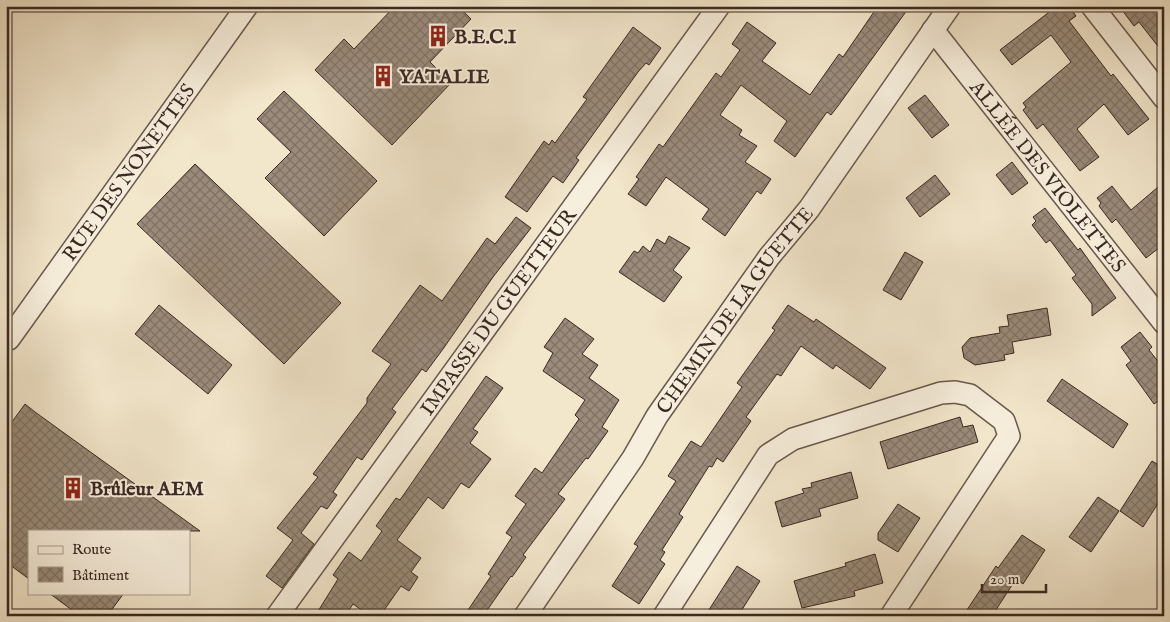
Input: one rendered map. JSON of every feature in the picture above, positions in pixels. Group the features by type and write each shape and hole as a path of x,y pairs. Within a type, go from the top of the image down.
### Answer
{"street":[{"name":"RUE DES NONETTES","path":"9,339 247,6"},
{"name":"IMPASSE DU GUETTEUR","path":"277,616 719,6"},
{"name":"CHEMIN DE LA GUETTE","path":"525,616 634,458 657,416 769,257 809,209 950,6"},
{"path":"1092,6 1164,98"},
{"name":"ALLÉE DES VIOLETTES","path":"933,30 1164,323"},
{"path":"664,616 768,455 793,439 941,393 955,392 970,395 1004,421 1009,436 892,616"}],"building":[{"name":"YATALIE","path":"395,6 458,6 471,19 430,62 451,83 392,145 315,70 344,39 354,49"},
{"path":"878,6 910,6 838,106 831,115 827,112 795,157 774,141 787,121 741,85 720,115 742,130 739,135 757,146 745,162 771,179 761,194 757,191 725,236 702,219 709,209 666,177 646,206 628,194 639,179 636,177 659,144 663,147 716,73 721,77 740,50 732,44 747,22 776,43 762,61 810,95 839,54 843,57"},
{"path":"1057,6 1069,6 1076,16 1069,21 1111,76 1113,74 1149,119 1128,135 1104,104 1077,129 1099,157 1080,171 1043,124 1037,129 1023,110 1026,107 1023,103 1071,62 1051,35 1012,65 1000,50"},
{"path":"1119,6 1159,6 1164,15 1164,54 1139,22 1134,26"},
{"path":"633,27 661,48 649,65 646,63 638,72 576,158 579,160 563,183 553,176 527,212 505,197 544,141 549,145 552,140 555,143 587,99 583,97"},
{"path":"284,91 377,181 324,236 265,178 291,152 257,119"},
{"path":"925,95 949,125 932,138 908,108"},
{"path":"1012,162 1028,183 1012,195 996,175"},
{"path":"195,164 341,303 284,364 137,224"},
{"path":"935,175 950,194 920,217 906,198"},
{"path":"1164,182 1164,244 1146,258 1116,219 1112,223 1099,206 1101,203 1097,198 1112,186 1131,210"},
{"path":"1045,208 1078,250 1080,248 1116,298 1092,316 1092,304 1072,278 1076,275 1050,240 1046,243 1032,225 1036,221 1033,217"},
{"path":"516,217 531,228 493,277 426,372 422,369 392,409 396,412 362,460 357,457 333,492 337,495 327,509 321,506 301,533 314,544 282,588 266,576 293,540 277,528 318,477 313,474 367,403 367,398 391,364 372,351 420,285 442,301 487,238 495,244"},
{"path":"669,236 690,248 673,270 682,277 664,302 619,272 634,251 638,253 643,246 650,252 657,239 665,244"},
{"path":"905,252 923,262 901,300 883,290"},
{"path":"159,305 232,365 208,394 135,334"},
{"path":"788,305 814,322 816,319 886,368 870,389 836,365 833,369 801,346 781,376 777,374 746,417 751,421 723,462 717,458 712,467 709,466 679,514 683,517 662,550 665,552 660,560 665,564 639,604 612,586 638,546 634,544 676,481 668,476 691,441 701,447 742,387 737,383 775,330 772,328"},
{"path":"1047,308 1051,335 1012,342 1014,353 1004,355 1005,360 975,365 964,358 962,347 970,338 1000,333 999,327 1009,326 1007,315"},
{"path":"565,318 594,339 582,354 598,365 589,378 619,400 602,427 608,431 588,459 586,458 558,494 565,499 523,555 526,557 512,577 483,616 464,616 491,576 488,574 512,537 506,533 526,504 515,496 535,468 542,473 579,419 575,415 585,400 543,371 553,353 544,347"},
{"path":"1140,332 1152,347 1149,350 1164,369 1164,397 1154,404 1126,365 1131,361 1121,347"},
{"path":"486,376 503,388 473,429 478,432 470,443 491,459 469,488 461,483 443,509 428,497 397,540 421,558 411,572 418,577 409,591 401,586 380,616 370,616 353,604 345,616 315,616 338,579 333,575 349,552 361,561 382,531 376,526 396,498 400,500"},
{"path":"1062,379 1128,424 1113,448 1047,401"},
{"name":"Brûleur AEM","path":"25,404 200,531 28,530 28,578 6,562 6,430"},
{"path":"960,417 963,427 973,425 978,442 888,469 880,442"},
{"path":"1152,461 1164,468 1164,494 1143,527 1120,511"},
{"path":"851,472 858,498 819,509 821,516 782,527 775,502 804,493 802,489 812,487 811,483"},
{"path":"1098,497 1119,511 1091,552 1069,537"},
{"path":"898,504 920,518 898,552 878,540 878,533"},
{"path":"1022,535 1045,550 1023,584 1016,579 992,616 963,616 996,566 998,568"},
{"path":"875,554 883,583 854,591 855,596 802,608 794,581 846,566 845,563"},
{"path":"737,566 760,581 738,616 705,616"},
{"path":"50,594 123,594 107,616 80,616"}],"place":[{"name":"B.E.C.I","path":"438,36"},
{"name":"YATALIE","path":"383,76"},
{"name":"Brûleur AEM","path":"73,488"}]}
